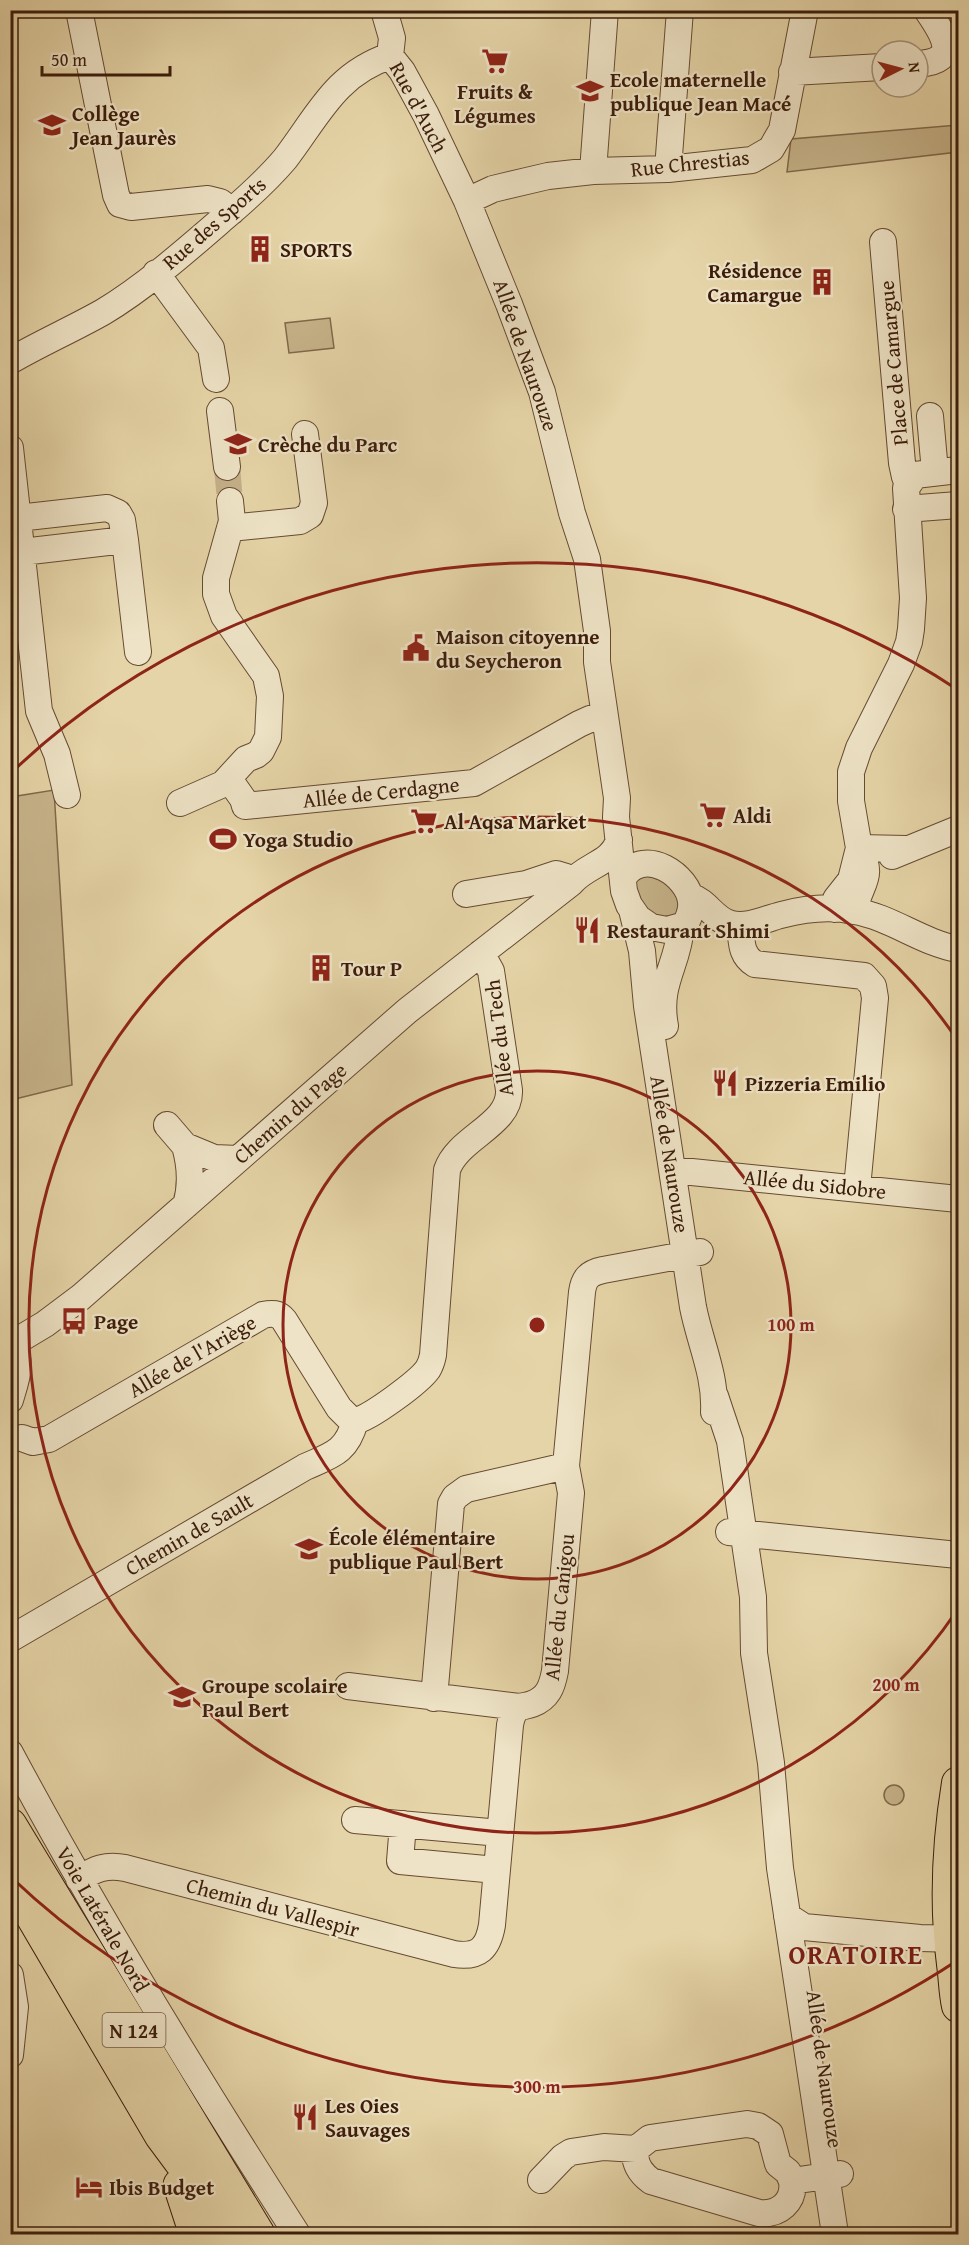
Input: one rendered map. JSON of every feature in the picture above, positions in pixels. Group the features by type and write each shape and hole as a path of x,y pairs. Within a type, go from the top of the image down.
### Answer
{"highway":[{"name":"N 124","path":"10,1825 258,2235"},
{"name":"N 124","path":"10,1878 161,2135 184,2166 227,2235"},
{"path":"161,2135 190,2212 196,2235"}],"main road":[{"path":"958,1783 956,1839 948,1856 958,2006"}],"street":[{"path":"79,10 116,195 120,204 130,207 208,199 220,201 232,211"},
{"name":"Rue d'Auch","path":"384,10 392,38 390,56 402,71 426,115 467,201"},
{"path":"593,171 605,10"},
{"path":"668,169 680,10"},
{"name":"Rue Chrestias","path":"467,201 493,189 548,176 593,171 668,169 752,160 771,149 782,130 805,10"},
{"path":"927,10 943,33 946,44 941,56 930,61"},
{"name":"Rue des Sports","path":"10,361 105,311 156,273 232,211 284,160 344,81 366,65 390,56"},
{"path":"792,72 870,68"},
{"name":"Allée de Naurouze","path":"467,201 510,304 542,392 572,513 573,561 581,615 597,662 617,798 616,817 628,861"},
{"name":"Place de Camargue","path":"883,242 902,464 905,477 909,481"},
{"path":"156,273 208,342 213,354 216,379"},
{"path":"220,411 226,467"},
{"path":"845,910 857,898 867,873 867,862 859,848 851,801 851,772 859,748 901,664 909,642 913,598 905,491 909,481 915,475 947,471 930,416"},
{"path":"230,528 300,521 310,515 314,503 305,434"},
{"path":"10,448 39,711 57,754 67,795"},
{"path":"180,802 216,788 229,779 246,759 256,755 268,737 270,696 266,676 224,616 216,594 216,578 230,528 230,501"},
{"path":"906,509 958,504"},
{"path":"18,518 112,509 118,513 122,520 125,540 138,652"},
{"path":"22,552 125,540"},
{"name":"Allée de Cerdagne","path":"229,779 243,799 245,806 474,783 579,724 590,719 605,717"},
{"path":"867,873 891,856 958,829"},
{"path":"859,848 906,849"},
{"path":"845,910 836,899 851,880 859,848"},
{"path":"630,907 624,891 628,861 653,863 684,885 690,896 691,911 683,926 664,987 662,1009 680,1171"},
{"name":"Chemin du Page","path":"11,1344 45,1324 81,1297 407,1011 571,884 587,868 628,861"},
{"path":"466,894 518,886 556,874 566,877 571,884 587,880 604,883 617,892 644,923 667,930 797,911 845,910 877,916 943,945 958,949"},
{"path":"690,896 705,903 729,922 747,958 756,964 864,976 873,986 876,998 857,1188"},
{"name":"Allée de Naurouze","path":"630,907 642,951 647,1006 680,1171 693,1253 711,1323 710,1364 715,1396 730,1441 736,1533 753,1598 754,1653 771,1763 794,1861 796,1921 833,2175 848,2235"},
{"name":"Allée du Tech","path":"355,1421 375,1413 420,1377 430,1365 433,1355 440,1267 452,1265 458,1258 467,1143 505,1110 510,1096 491,971 481,953"},
{"path":"167,1125 186,1146 214,1158 238,1159"},
{"path":"186,1146 191,1182 186,1205"},
{"name":"Allée du Sidobre","path":"680,1171 958,1199"},
{"name":"Allée du Canigou","path":"519,1707 541,1700 553,1684 571,1493 566,1466 585,1280 593,1272 693,1253"},
{"name":"Allée de l'Ariège","path":"13,1432 33,1442 49,1439 263,1315 272,1313 278,1314 284,1320 339,1408 348,1418 355,1421"},
{"path":"10,1400 19,1366 17,1352 11,1344"},
{"name":"Chemin de Sault","path":"10,1639 305,1467 340,1450 348,1441 355,1421"},
{"path":"434,1698 451,1504 454,1497 466,1489 566,1466"},
{"path":"736,1533 958,1554"},
{"path":"348,1686 519,1707 510,1725 496,1870 400,1861 403,1824"},
{"name":"Voie Latérale Nord","path":"10,1753 63,1852 175,2041 297,2235"},
{"path":"356,1820 500,1833"},
{"name":"Chemin du Vallespir","path":"79,1879 99,1868 114,1866 125,1868 445,1952 469,1955 481,1950 490,1937 496,1870"},
{"path":"796,1921 954,1939"},
{"path":"10,2055 15,2016 11,1982"},
{"path":"542,2180 563,2157 572,2152 604,2147 636,2149 650,2138 754,2125 770,2134 778,2164 788,2172 792,2181 790,2198 783,2208 772,2213 759,2213 651,2181 638,2168 635,2161 636,2149"},
{"path":"792,2181 833,2175"},
{"name":"Allée de Naurouze","path":"833,2175 835,2235"}],"shaded area":[{"path":"958,125 958,152 787,172 791,139"},
{"path":"330,318 334,348 289,353 285,323"},
{"path":"54,790 72,1085 11,1100 11,797"},
{"path":"643,874 657,878 672,888 681,907 674,917 658,918 641,906 633,882"},
{"path":"894,1785 901,1788 904,1795 901,1802 894,1805 887,1802 884,1795 887,1788"}],"tunnel":[{"path":"227,467 230,501"}],"place":[{"name":"Fruits & Légumes","path":"495,61"},
{"name":"Ecole maternelle publique Jean Macé","path":"590,91"},
{"name":"Collège Jean Jaurès","path":"52,125"},
{"name":"SPORTS","path":"260,249"},
{"name":"Résidence Camargue","path":"822,282"},
{"name":"Crèche du Parc","path":"238,444"},
{"name":"Maison citoyenne du Seycheron","path":"416,648"},
{"name":"Aldi","path":"713,815"},
{"name":"Al Aqsa Market","path":"424,821"},
{"name":"Yoga Studio","path":"223,839"},
{"name":"Restaurant Shimi","path":"587,930"},
{"name":"Tour P","path":"321,968"},
{"name":"Pizzeria Emilio","path":"725,1083"},
{"name":"Page","path":"74,1321"},
{"name":"École élémentaire publique Paul Bert","path":"309,1549"},
{"name":"Groupe scolaire Paul Bert","path":"182,1697"},
{"name":"Les Oies Sauvages","path":"305,2117"},
{"name":"Ibis Budget","path":"89,2187"}],"district":[{"name":"ORATOIRE","path":"856,1954"}]}
